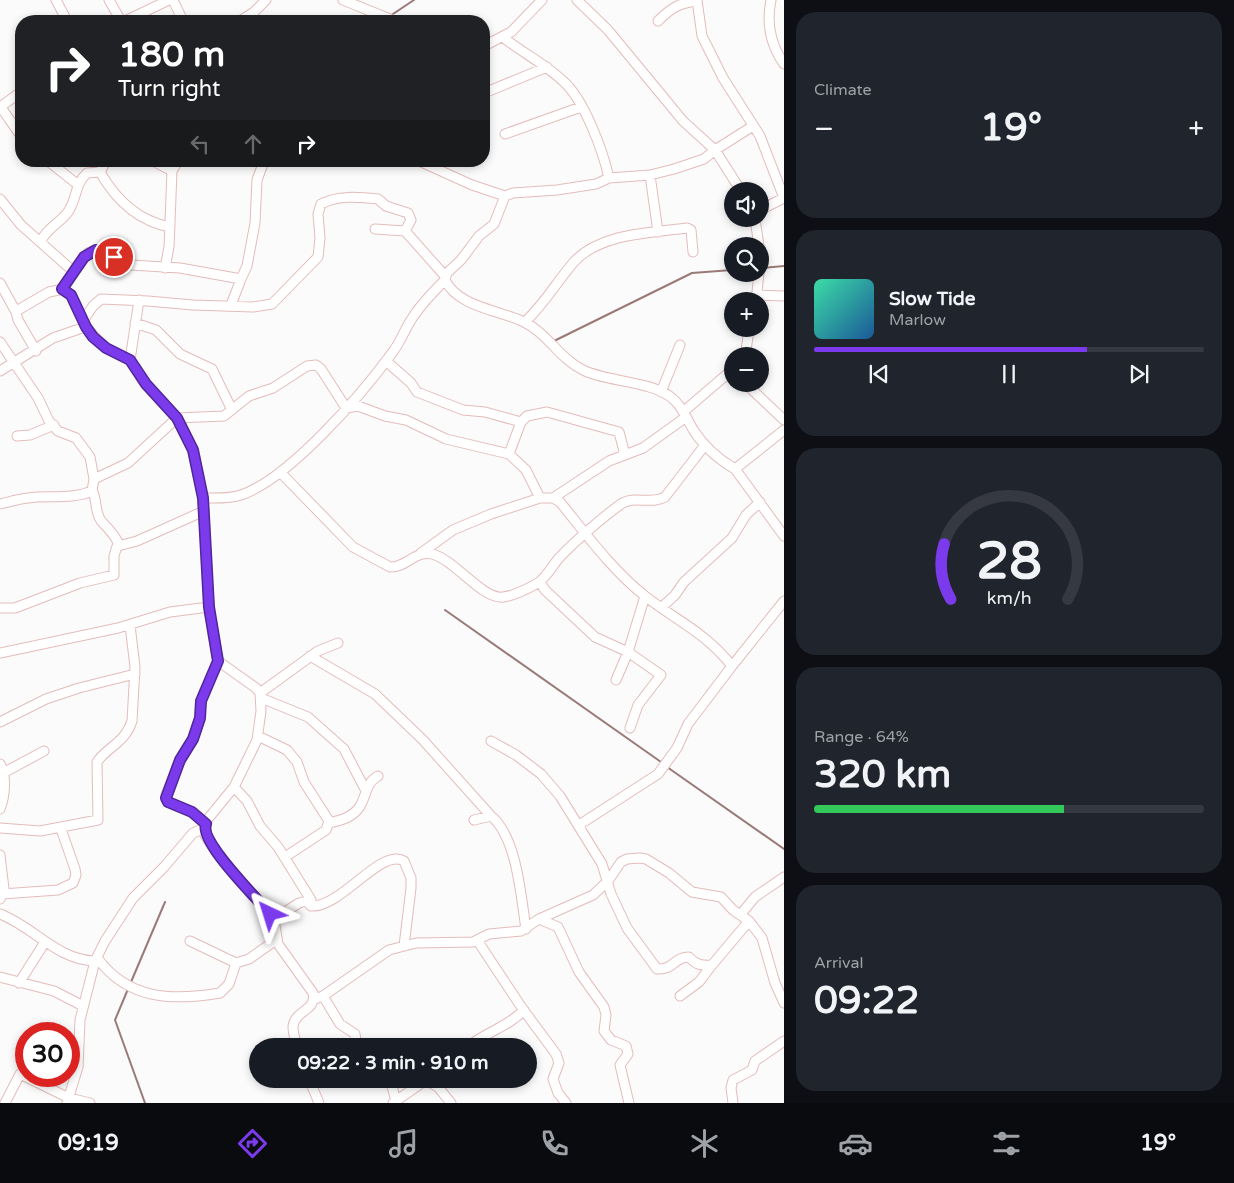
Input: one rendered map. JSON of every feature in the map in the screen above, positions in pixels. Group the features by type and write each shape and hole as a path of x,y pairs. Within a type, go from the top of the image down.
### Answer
{"street":[{"path":"56,0 63,15"},
{"path":"109,0 118,15"},
{"path":"136,15 169,0"},
{"path":"173,0 180,15"},
{"path":"249,15 266,0"},
{"path":"343,0 380,15"},
{"path":"577,0 608,30 682,121 715,150 736,182"},
{"path":"771,0 768,27 772,43 784,64"},
{"path":"490,44 504,38 539,1"},
{"path":"658,21 676,6 697,1 702,36 713,60 760,136 784,198 769,206"},
{"path":"504,38 547,67 565,82 581,107 604,154 609,178"},
{"path":"490,91 547,67"},
{"path":"15,96 0,107 15,128"},
{"path":"505,134 581,107"},
{"path":"432,167 472,185 505,196 513,193 596,184 609,178 650,175 697,162 753,126"},
{"path":"56,167 77,184"},
{"path":"100,172 103,167"},
{"path":"165,167 172,171"},
{"path":"165,268 170,227 172,171 174,167"},
{"path":"231,305 246,266 255,223 257,180 262,167"},
{"path":"41,242 49,229 68,212 74,202 77,184 87,172 100,172"},
{"path":"100,172 124,204 152,223 170,227"},
{"path":"650,175 658,232"},
{"path":"203,498 220,499 241,495 280,472 300,456 346,408 386,361 420,306 461,260 479,236 494,224 505,196"},
{"path":"0,372 36,351 53,338 84,324 93,306 101,299 254,307 272,304 318,257 320,238 318,214 321,204 325,202 338,198 378,199 386,206 408,213 411,220 405,231"},
{"path":"0,199 21,226 74,272"},
{"path":"525,322 544,303 574,261 602,241 614,237 689,228 693,252"},
{"path":"375,229 405,231 445,278 450,288 467,300 525,322 556,346 574,365 585,371 661,392 673,398 705,445 716,458 735,469 784,536"},
{"path":"16,312 49,292 62,289 88,253 96,250 131,265 180,268 241,279"},
{"path":"0,283 36,351"},
{"path":"62,289 71,295 84,324 106,348 130,360 146,384 177,418 193,450 203,498 209,607 218,661 201,701 200,718 193,739 180,760 166,795 168,802 192,812 206,826"},
{"path":"769,297 784,296"},
{"path":"130,360 139,300"},
{"path":"135,323 156,330 180,354 212,369 232,410"},
{"path":"0,342 15,363 49,421 58,431 76,438 90,457 94,479 92,490 97,500 99,518 113,532 118,546 114,556 114,575 80,584 23,606 0,608"},
{"path":"661,392 680,345"},
{"path":"386,361 411,383 417,392 463,410 485,412 521,422"},
{"path":"94,479 128,463 177,418 224,416 249,396 273,388 308,366 316,365 321,368 346,408"},
{"path":"553,498 609,461 644,448 685,414 724,377"},
{"path":"754,392 784,420"},
{"path":"346,408 358,406 384,416 406,420 446,439 509,454 526,470 540,498"},
{"path":"509,454 521,422 526,416 547,412 615,430 620,435 625,455"},
{"path":"17,436 30,434 54,425"},
{"path":"735,469 784,430"},
{"path":"421,553 440,556 496,597 504,597 540,582 560,557 622,503 632,500 659,501 665,497 705,445"},
{"path":"280,472 353,547 390,567 396,567 421,553 453,530 491,514 540,498 553,498 560,502 604,555 645,596 702,634 732,666"},
{"path":"0,504 28,498 59,498 84,494 92,490"},
{"path":"662,607 675,595 684,582 732,538 746,515 760,502"},
{"path":"118,546 137,541 204,511"},
{"path":"540,582 544,590 591,634 628,652 661,675 638,704 630,728"},
{"path":"616,680 628,652 645,596"},
{"path":"579,825 658,774 676,748 688,724 784,600"},
{"path":"0,653 130,625 170,612 209,607"},
{"path":"0,828 40,831 61,829 98,820 97,762 129,729 135,674 130,625"},
{"path":"338,643 329,645 310,656 260,696 258,736 234,787 212,812 206,826 205,835 216,852 274,919 276,940 314,993 340,1024 354,1034 355,1038"},
{"path":"310,656 375,694 436,753 491,816 499,822 510,848 526,928"},
{"path":"218,661 224,667 245,679 260,696 308,717 344,749 366,791"},
{"path":"0,722 46,699 79,688 135,674"},
{"path":"258,736 287,750 297,762 304,782 329,823"},
{"path":"491,741 516,755 541,774 560,796 579,825 592,851 602,864 611,894 627,928 657,969 666,969 684,957 689,957 694,962 703,966 712,965"},
{"path":"0,810 3,801 2,768 44,751"},
{"path":"329,823 345,819 358,810 368,784 378,776"},
{"path":"234,787 247,801 260,826 285,857 311,900"},
{"path":"474,820 491,816"},
{"path":"285,857 326,830 329,823"},
{"path":"68,1100 78,1067 80,1020 83,1006 96,960 105,941 133,898 193,833 206,826"},
{"path":"0,855 1,897 58,890 73,883 76,875 61,829"},
{"path":"295,1038 294,1021 312,1006 319,997 389,950 427,941 473,942 490,934 526,928 539,919 593,895 608,881 621,862 632,858 646,859 692,892 721,897 733,910 749,921 762,938 775,983 784,1003"},
{"path":"311,900 308,903 311,906 327,904 381,864 392,859 401,859 411,878 404,946"},
{"path":"741,914 755,897 784,877"},
{"path":"274,919 294,906 311,900"},
{"path":"0,914 27,927 45,942 64,954 96,960 108,973 129,988 140,992 167,996 220,993 229,984 236,963"},
{"path":"539,919 558,927 579,972 604,1006 606,1015 604,1031 611,1040 626,1046 628,1054 620,1065 628,1103"},
{"path":"680,996 699,982 749,921"},
{"path":"190,941 236,963 249,960 276,940"},
{"path":"478,940 524,1010 556,1054 558,1063 553,1079 558,1093 566,1103"},
{"path":"19,983 45,942"},
{"path":"0,977 54,991 83,1006"},
{"path":"479,1038 506,1025 524,1010"},
{"path":"733,1103 731,1088 733,1080 752,1070 755,1061 784,1041"},
{"path":"5,1103 20,1074 68,1100 90,1103"},
{"path":"313,1088 319,1103"},
{"path":"392,1088 394,1102 413,1088"},
{"path":"439,1088 451,1103"}],"waterway":[{"path":"392,15 414,0"},
{"path":"769,267 784,266"},
{"path":"554,341 692,273 724,271"},
{"path":"445,610 661,762"},
{"path":"667,767 784,849"},
{"path":"131,982 165,902"},
{"path":"128,989 115,1020 145,1103"}],"route":[{"path":"114,257 96,250 88,253 62,289 68,291 71,295 86,327 93,337 106,348 130,360 146,384 177,418 193,450 203,498 209,607 218,661 201,701 200,718 193,739 177,766 166,798 168,802 192,812 206,824 205,835 216,852 270,914"}]}
